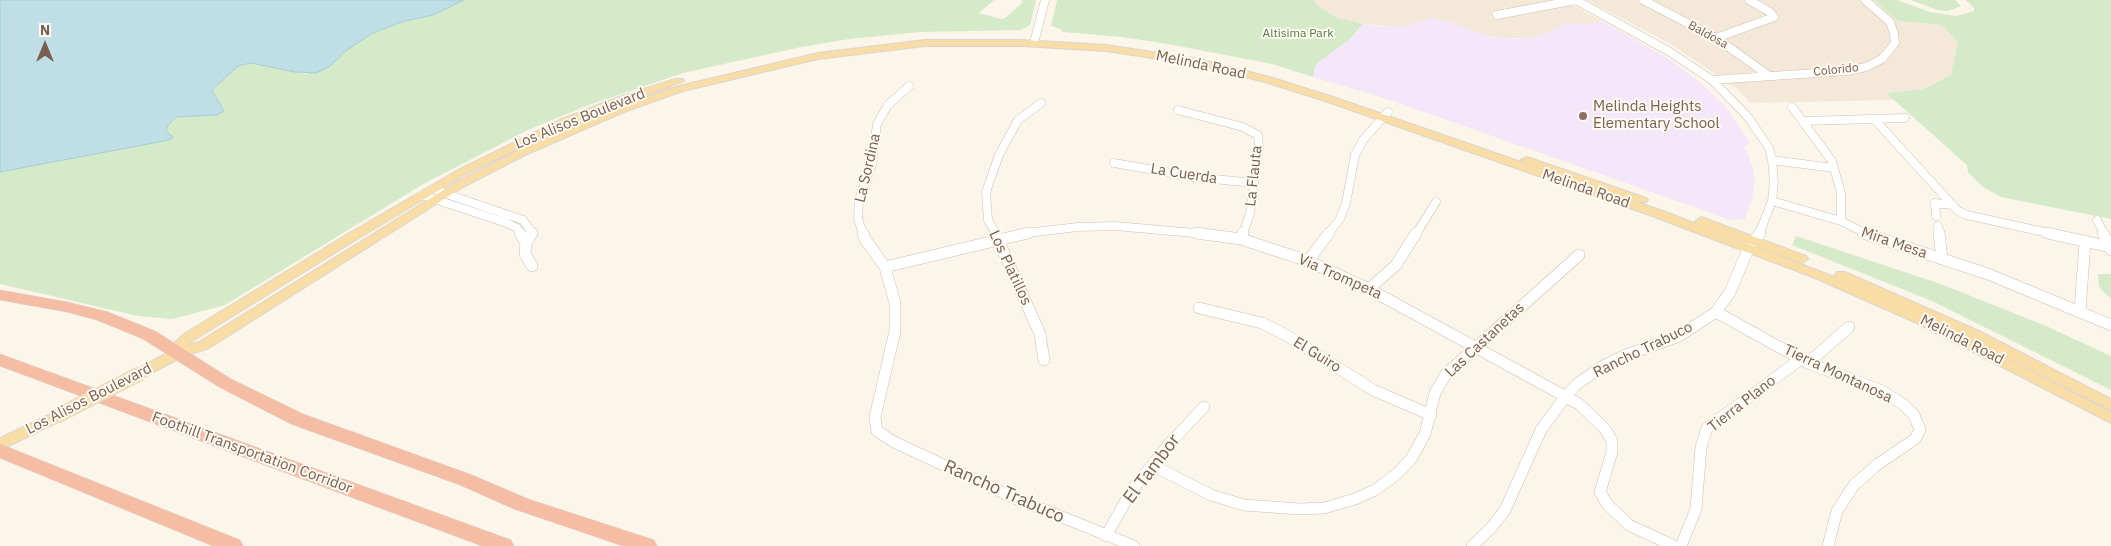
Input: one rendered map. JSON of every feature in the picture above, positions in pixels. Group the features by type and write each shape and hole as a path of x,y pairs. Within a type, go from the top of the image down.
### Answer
{"highway":[{"path":"0,295 67,307 102,316 149,335 225,383 298,419 466,480 522,504 647,546"},
{"name":"Foothill Transportation Corridor","path":"0,360 504,546"},
{"path":"0,451 233,546"}],"main road":[{"name":"Melinda Road","path":"1035,39 1199,62 1298,88 1386,115 1860,282 1928,313 2111,405"},
{"name":"Los Alisos Boulevard","path":"0,444 178,353 188,352 204,345 433,194 584,124 678,90 728,76 818,56 893,46 1035,39"},
{"name":"Melinda Road","path":"1752,244 1924,321 2111,418"}],"street":[{"path":"1035,39 1045,0"},
{"path":"1497,15 1576,0"},
{"name":"Rancho Trabuco","path":"1472,546 1491,528 1505,510 1541,430 1565,397 1578,384 1603,366 1626,355 1679,336 1716,312 1730,292 1752,244 1762,230 1772,201 1774,183 1771,157 1760,132 1732,99 1712,80 1670,52 1576,0"},
{"name":"Baldosa","path":"1643,0 1716,38 1768,75"},
{"path":"1716,38 1772,20 1773,15 1770,12 1749,0"},
{"name":"Colorido","path":"1712,80 1847,71 1882,59 1895,43 1894,33 1890,22 1865,0"},
{"name":"La Sordina","path":"877,431 875,417 895,331 895,303 885,267 865,239 858,218 859,199 872,164 878,124 888,105 909,86"},
{"name":"Los Platillos","path":"1041,103 1018,120 1000,155 986,192 988,220 998,238 1040,334 1044,360"},
{"path":"1792,107 1805,122 1833,164 1841,193 1841,220"},
{"name":"La Flauta","path":"1178,110 1243,126 1258,135 1259,147 1250,213 1241,239"},
{"path":"1308,261 1340,219 1346,203 1355,155 1363,140 1386,115"},
{"path":"1805,122 1905,118"},
{"path":"1874,119 1898,142 1958,211 1967,216 2110,249"},
{"path":"1771,157 1833,164"},
{"name":"La Cuerda","path":"1114,163 1253,183"},
{"path":"433,194 517,228 526,243 525,254 532,266"},
{"name":"Mira Mesa","path":"1772,201 1841,220 1863,233 2016,284 2111,325"},
{"path":"1369,289 1396,265 1436,202"},
{"name":"Mira Mesa","path":"1942,259 1935,203 1953,205"},
{"path":"2097,220 2110,249"},
{"name":"Via Trompeta","path":"885,267 998,238 1078,227 1114,226 1241,239 1308,261 1369,289 1579,404 1596,418 1612,441 1612,452 1600,492 1607,504 1629,525 1674,546"},
{"path":"2080,311 2085,242"},
{"name":"Las Castanetas","path":"1152,465 1211,495 1244,505 1300,509 1324,508 1368,493 1397,474 1411,459 1425,434 1435,393 1446,374 1579,254"},
{"name":"El Guiro","path":"1199,308 1262,323 1286,335 1373,390 1431,414"},
{"name":"Tierra Montanosa","path":"1716,312 1805,361 1882,391 1909,410 1914,416 1920,430 1915,440 1878,464 1854,485 1837,511 1828,546"},
{"name":"Tierra Plano","path":"1681,546 1696,509 1701,447 1706,428 1805,361 1850,327"},
{"name":"El Tambor","path":"1106,536 1132,490 1204,407"},
{"name":"Rancho Trabuco","path":"877,431 894,442 1010,496 1134,546"}],"shaded area":[{"path":"1314,0 1564,0 1602,21 1587,24 1566,24 1547,34 1530,38 1504,38 1478,34 1449,22 1425,20 1407,26 1392,27 1356,23 1337,18 1317,5"},
{"path":"1587,0 1874,0 1898,21 1942,25 1959,42 1951,75 1924,89 1887,93 1893,100 1750,103 1736,88 1672,45"},
{"name":"Melinda Heights Elementary School","path":"1432,18 1487,36 1515,39 1539,36 1566,24 1587,24 1602,21 1669,59 1701,83 1726,107 1750,143 1745,147 1753,168 1755,180 1752,199 1745,219 1731,220 1384,98 1313,77 1316,64 1357,33 1363,24 1380,27 1407,26"}],"green space":[{"path":"464,0 994,0 979,13 1001,19 1005,18 1023,2 1021,0 1036,0 1030,25 1021,30 920,32 849,39 801,47 683,73 586,106 528,130 425,183 225,305 172,319 138,316 0,284 0,172 169,140 166,131 168,125 176,117 217,115 216,96 212,90 238,66 251,63 307,74 341,56 354,44 371,34 401,22 433,15"},
{"name":"Altisima Park","path":"1057,0 1314,0 1317,5 1337,18 1363,24 1350,39 1316,64 1313,77 1272,64 1168,44 1122,37 1062,32 1061,29 1051,26"},
{"path":"1874,0 1897,0 1930,12 1956,16 1974,11 1974,8 1966,0 2111,0 2111,219 2001,197 1983,187 1968,172 1967,165 1886,93 1924,89 1951,75 1958,42 1942,25 1898,21"},
{"path":"1911,0 1955,0 1961,6 1948,11 1937,10"},
{"path":"1796,236 1938,283 2046,326 2111,356 2111,390 1932,301 1792,245"},
{"path":"2098,274 2111,274 2111,299 2099,287"}],"water":[{"path":"0,0 464,0 433,15 401,22 371,34 347,50 329,67 316,73 295,72 251,63 238,66 212,90 224,111 217,115 176,117 168,125 166,131 173,137 169,140 0,172"}],"place":[{"name":"Melinda Heights Elementary School","path":"1583,116"}]}
